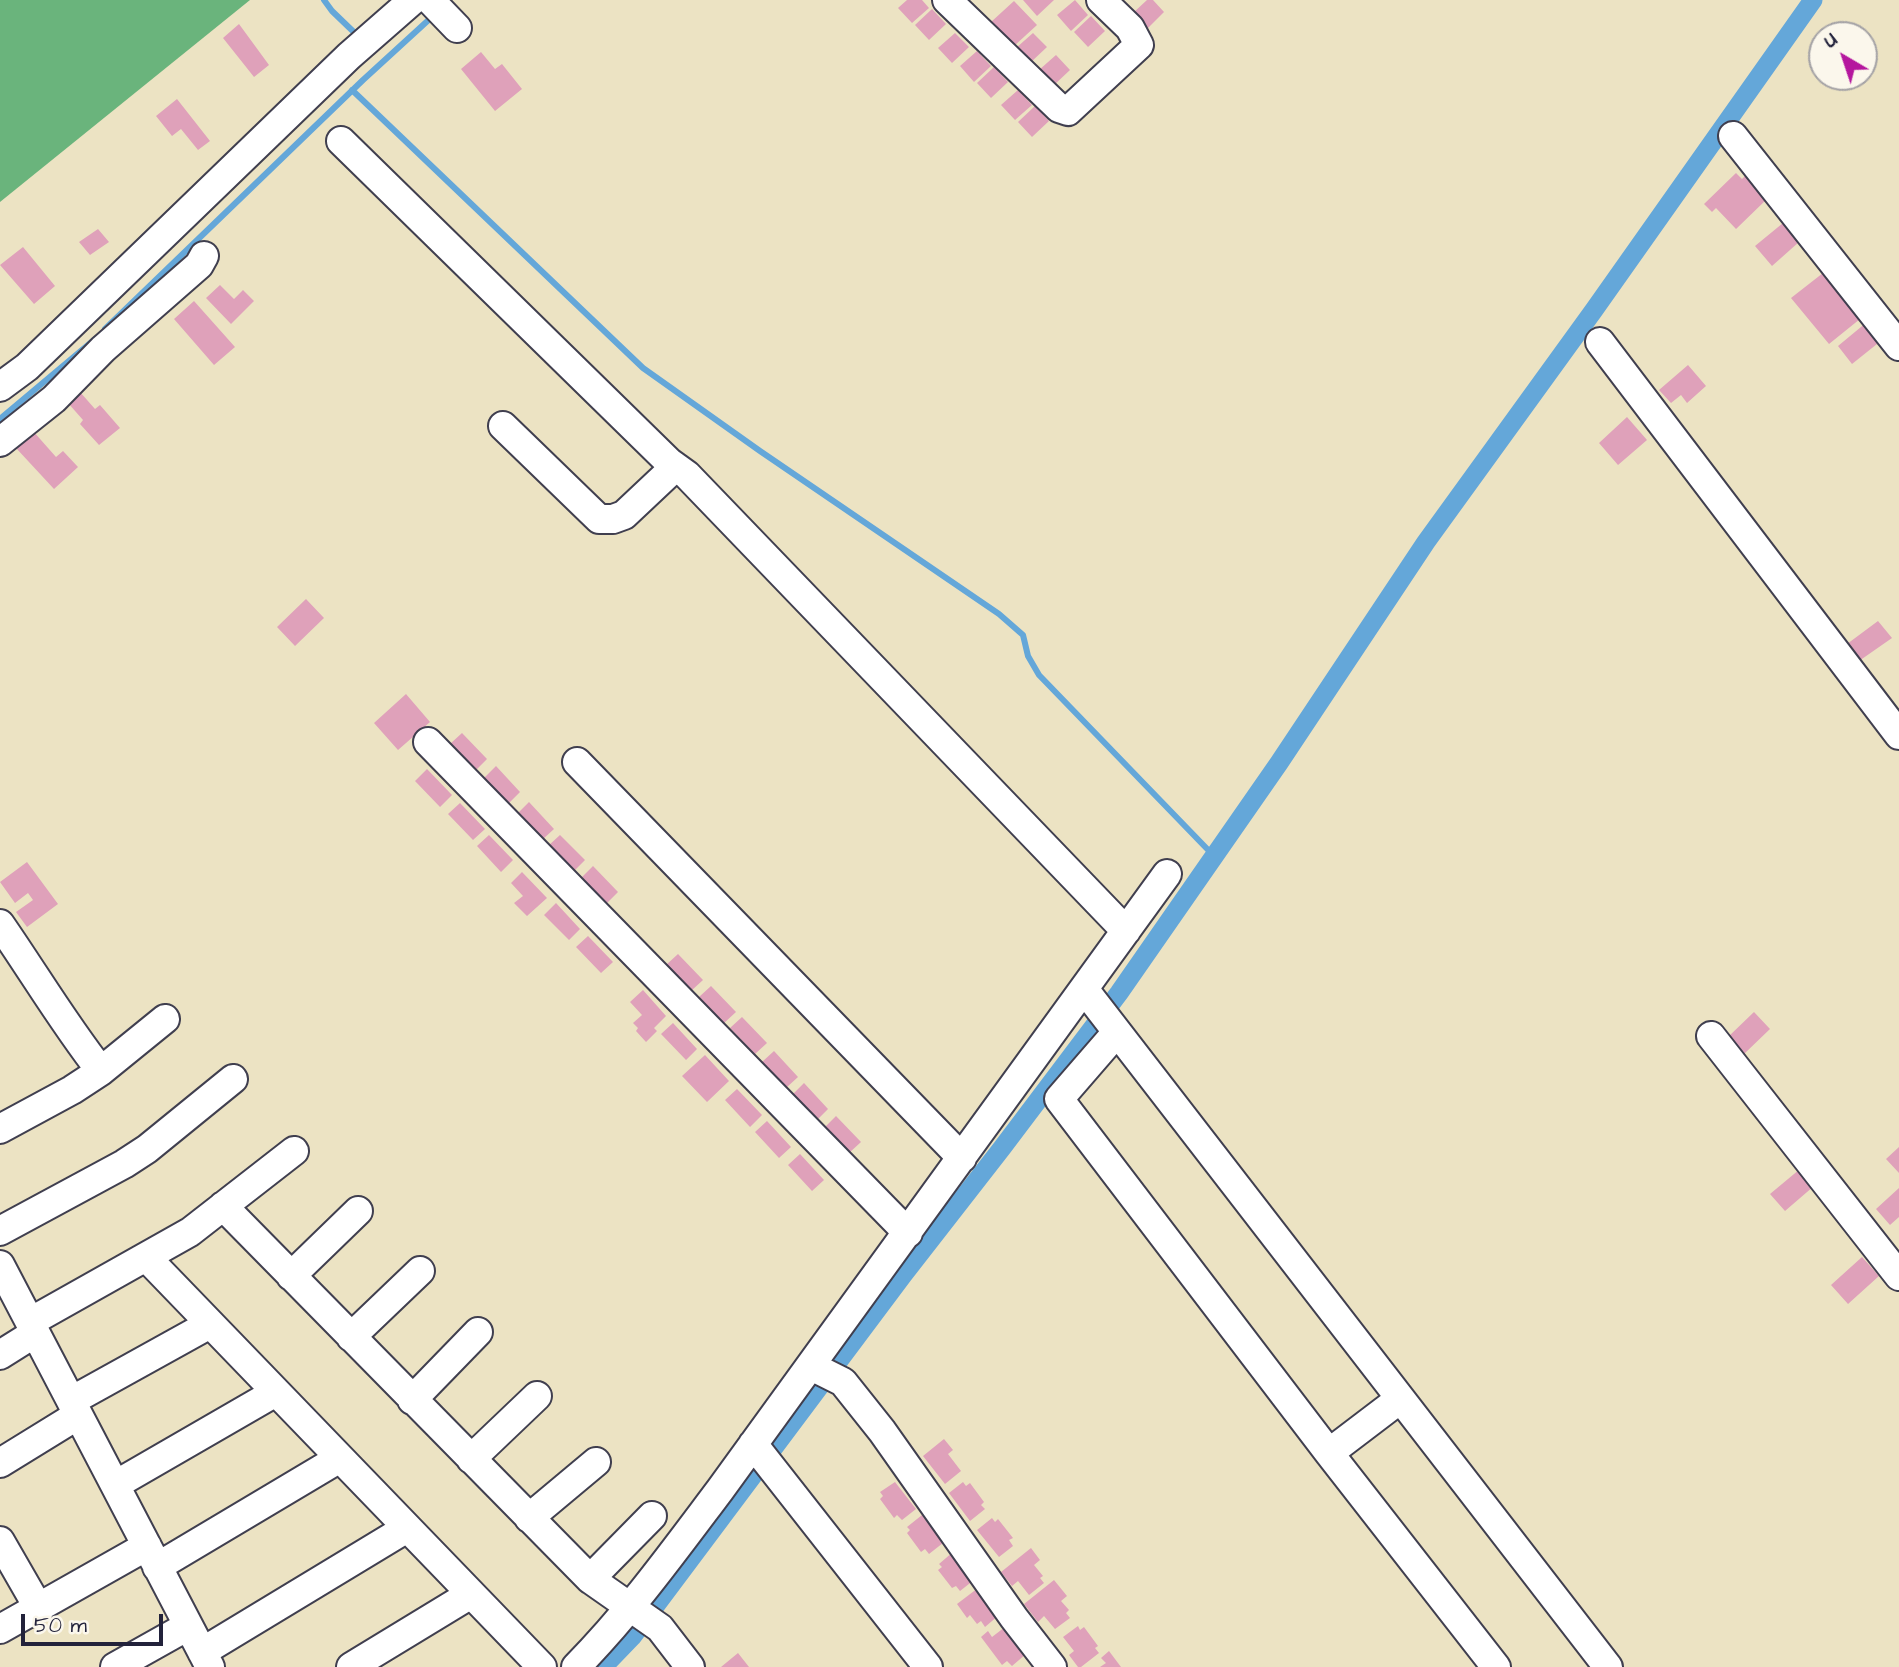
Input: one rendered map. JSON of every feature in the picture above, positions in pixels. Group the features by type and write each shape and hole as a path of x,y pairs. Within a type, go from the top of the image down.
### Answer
{"street":[{"path":"0,387 27,367 362,45 413,0"},
{"path":"430,0 454,25"},
{"path":"947,0 1059,107 1068,111 1139,45 1130,27 1101,0"},
{"path":"1733,136 1899,346"},
{"path":"341,141 687,475 1126,931"},
{"path":"0,442 54,399 103,349 199,265 204,256"},
{"path":"1600,342 1899,735"},
{"path":"503,426 599,519 613,519 624,515 676,467"},
{"path":"428,742 908,1233"},
{"path":"577,762 962,1158"},
{"path":"576,1667 631,1608 754,1445 962,1158 1088,994 1126,931 1167,874"},
{"path":"0,924 41,982 73,1035 101,1071"},
{"path":"1088,994 1608,1667"},
{"path":"0,1129 101,1071 165,1019"},
{"path":"1115,1028 1059,1099 1496,1667"},
{"path":"1711,1036 1899,1276"},
{"path":"0,1231 124,1164 147,1149 233,1080"},
{"path":"0,1355 32,1327 190,1233 294,1151"},
{"path":"223,1206 590,1579 660,1628 690,1667"},
{"path":"291,1276 358,1211"},
{"path":"146,1257 536,1665"},
{"path":"0,1265 206,1660 407,1528"},
{"path":"351,1338 420,1271"},
{"path":"0,1463 74,1408 210,1324"},
{"path":"412,1400 478,1332"},
{"path":"812,1366 843,1382 883,1431 1014,1618 1052,1667"},
{"path":"115,1485 276,1392"},
{"path":"471,1459 537,1396"},
{"path":"1329,1453 1400,1399"},
{"path":"754,1445 928,1667"},
{"path":"0,1629 38,1607 152,1557 340,1458"},
{"path":"529,1518 596,1462"},
{"path":"590,1579 652,1516"},
{"path":"0,1541 38,1607"},
{"path":"351,1667 471,1594"},
{"path":"115,1667 188,1626"}],"green space":[{"path":"0,0 250,0 0,202"}],"building":[{"path":"907,0 922,0 929,8 912,23 898,8"},
{"path":"1023,0 1054,0 1037,16"},
{"path":"1075,0 1088,15 1071,31 1057,15"},
{"path":"1147,0 1153,0 1164,12 1148,28 1133,13"},
{"path":"1014,1 1037,25 1013,47 991,22"},
{"path":"932,9 946,24 929,40 915,25"},
{"path":"1091,16 1105,31 1088,47 1074,32"},
{"path":"239,24 269,65 254,77 223,38"},
{"path":"955,33 969,47 952,63 938,48"},
{"path":"1033,33 1047,47 1030,63 1016,48"},
{"path":"977,51 991,66 974,82 960,66"},
{"path":"481,52 495,69 502,64 522,89 495,111 461,69"},
{"path":"1056,55 1070,70 1053,86 1039,70"},
{"path":"994,67 1008,82 991,98 977,83"},
{"path":"1018,90 1032,105 1015,120 1001,105"},
{"path":"177,99 210,141 198,150 181,129 172,136 156,116"},
{"path":"1035,106 1049,121 1032,137 1018,122"},
{"path":"1736,173 1742,179 1745,176 1767,199 1736,229 1716,208 1712,212 1704,204"},
{"path":"1783,223 1799,242 1772,266 1755,246"},
{"path":"98,229 109,242 90,255 79,242"},
{"path":"23,247 55,286 34,304 0,265"},
{"path":"1823,273 1860,319 1829,344 1791,298"},
{"path":"220,285 234,299 243,290 254,301 231,324 206,298"},
{"path":"194,301 235,347 214,365 174,319"},
{"path":"1867,322 1882,340 1852,364 1838,346"},
{"path":"1688,365 1706,386 1687,403 1681,395 1671,403 1659,390"},
{"path":"80,392 95,409 100,405 120,428 99,445 80,424 83,420 68,403"},
{"path":"1627,417 1647,440 1618,465 1599,443"},
{"path":"33,431 56,457 63,451 78,467 54,489 16,448"},
{"path":"306,599 324,618 295,646 277,627"},
{"path":"1878,621 1892,638 1859,661 1847,644"},
{"path":"406,694 430,722 398,750 374,723"},
{"path":"462,733 487,759 475,771 450,744"},
{"path":"496,766 520,792 508,804 484,778"},
{"path":"427,769 452,795 440,807 415,781"},
{"path":"529,802 554,829 542,840 517,814"},
{"path":"460,803 485,829 473,840 448,814"},
{"path":"489,835 513,860 501,872 477,846"},
{"path":"560,835 585,860 573,872 548,846"},
{"path":"27,862 58,904 27,927 16,912 33,900 28,893 15,903 0,882"},
{"path":"593,866 618,892 606,904 582,877"},
{"path":"522,872 547,898 527,916 514,903 523,896 511,883"},
{"path":"556,903 580,929 569,940 544,915"},
{"path":"588,936 613,962 601,973 576,947"},
{"path":"678,954 703,980 691,991 666,965"},
{"path":"711,986 736,1012 723,1024 699,997"},
{"path":"643,990 666,1016 654,1028 657,1031 646,1042 633,1023 642,1015 630,1002"},
{"path":"1754,1012 1770,1029 1744,1054 1728,1037"},
{"path":"742,1017 767,1043 755,1054 730,1028"},
{"path":"673,1023 697,1049 686,1060 661,1034"},
{"path":"774,1051 798,1077 786,1088 762,1062"},
{"path":"705,1055 729,1081 707,1102 682,1076"},
{"path":"804,1083 828,1109 816,1121 792,1095"},
{"path":"737,1089 762,1115 750,1127 725,1100"},
{"path":"836,1116 861,1142 849,1153 825,1127"},
{"path":"767,1121 791,1147 779,1158 755,1132"},
{"path":"1899,1147 1899,1173 1886,1159"},
{"path":"800,1154 824,1180 812,1191 788,1165"},
{"path":"1800,1169 1814,1186 1785,1211 1770,1194"},
{"path":"1899,1188 1899,1217 1890,1225 1876,1209"},
{"path":"1862,1257 1879,1276 1848,1304 1831,1285"},
{"path":"944,1439 953,1450 948,1454 961,1471 945,1484 923,1456"},
{"path":"895,1482 916,1509 902,1520 897,1515 894,1518 880,1499 883,1496 880,1492"},
{"path":"963,1482 966,1486 970,1483 984,1502 981,1505 985,1509 970,1521 949,1493"},
{"path":"922,1515 943,1543 929,1554 925,1549 921,1552 907,1533 910,1530 907,1527"},
{"path":"992,1518 995,1522 998,1519 1013,1538 1009,1540 1013,1546 999,1557 977,1530"},
{"path":"1031,1548 1040,1560 1034,1565 1043,1576 1040,1578 1044,1583 1029,1595 1018,1581 1012,1586 1001,1572"},
{"path":"953,1552 974,1580 960,1591 956,1586 952,1588 938,1570 942,1567 939,1564"},
{"path":"1054,1580 1067,1596 1061,1601 1069,1610 1066,1613 1070,1618 1055,1629 1044,1616 1038,1622 1024,1604"},
{"path":"978,1588 999,1615 985,1627 981,1621 977,1624 970,1615 967,1618 957,1604"},
{"path":"1078,1626 1080,1630 1084,1627 1098,1646 1095,1648 1099,1653 1081,1667 1078,1667 1069,1655 1074,1651 1063,1637"},
{"path":"1005,1627 1026,1654 1012,1666 1007,1661 1002,1665 981,1637 988,1631 992,1637"},
{"path":"1109,1651 1121,1667 1100,1667 1106,1663 1101,1658"},
{"path":"738,1653 749,1667 721,1667"}],"waterway":[{"path":"324,0 360,38"},
{"path":"603,1667 632,1637 903,1275 1119,993 1279,763 1426,542 1813,0"},
{"path":"105,329 434,15"},
{"path":"352,90 643,368 999,614 1023,635 1028,656 1039,675 1213,855"},
{"path":"0,419 95,339"}]}
